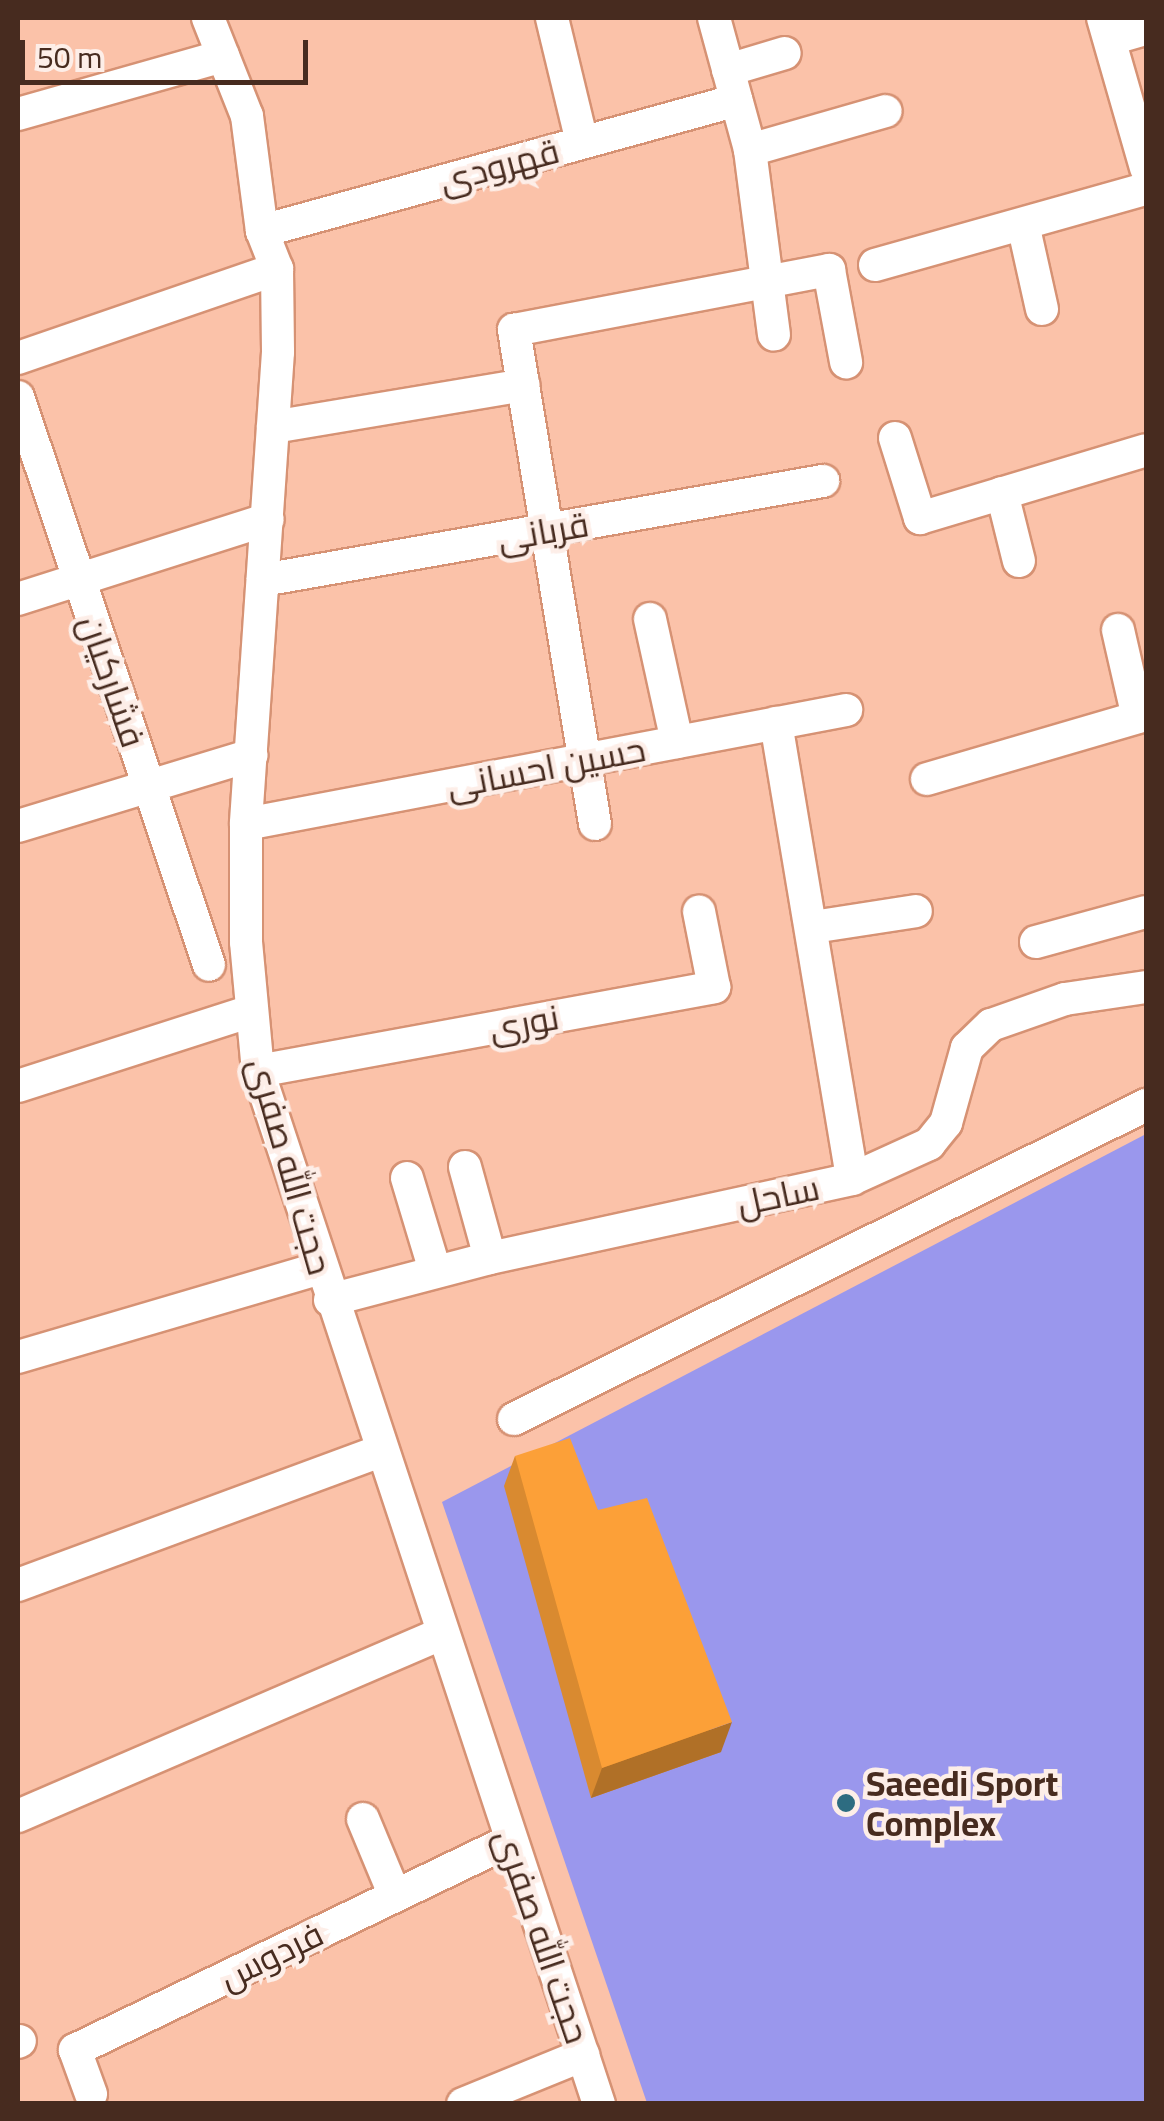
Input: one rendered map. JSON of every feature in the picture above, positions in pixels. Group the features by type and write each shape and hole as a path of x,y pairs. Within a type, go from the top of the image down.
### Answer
{"street":[{"name":"حجت الله صفری","path":"208,18 247,116 262,230 277,270 268,519 246,824 251,1011 258,1071 330,1300 599,2104"},
{"path":"552,18 582,142"},
{"path":"714,18 750,150 774,334"},
{"path":"1146,29 1107,28 1146,168"},
{"name":"قهرودی","path":"262,230 582,142 732,85 785,54"},
{"path":"18,114 223,56"},
{"path":"750,150 886,112"},
{"path":"876,265 1146,190"},
{"path":"1023,224 1042,309"},
{"path":"18,358 277,270"},
{"path":"595,824 514,330 768,276 829,270 846,362"},
{"path":"272,427 524,385"},
{"name":"فشارکیان","path":"18,396 209,965"},
{"path":"895,438 920,518 1146,450"},
{"name":"قربانی","path":"262,580 823,481"},
{"path":"1002,494 1019,561"},
{"path":"18,599 268,519"},
{"path":"650,619 677,742"},
{"path":"927,779 1142,716 1118,630"},
{"name":"حسین احسانی","path":"246,824 846,710"},
{"path":"776,724 813,927 852,1180"},
{"path":"18,826 251,755"},
{"path":"813,927 916,911"},
{"name":"نوری","path":"258,1071 714,987 699,912"},
{"path":"1036,942 1146,912"},
{"name":"ساحل","path":"330,1300 435,1270 852,1180 929,1144 946,1123 967,1048 991,1026 1064,999 1146,987"},
{"path":"18,1086 251,1011"},
{"path":"514,1419 1146,1104"},
{"path":"465,1167 490,1258"},
{"path":"407,1178 435,1270"},
{"path":"18,1356 320,1268"},
{"path":"18,1585 380,1451"},
{"path":"18,1816 441,1634"},
{"path":"362,1819 395,1896"},
{"name":"فردوس","path":"91,2094 75,2050 511,1840"},
{"path":"463,2104 583,2055"}],"shaded area":[{"name":"Saeedi Sport Complex","path":"1146,1134 1146,2103 647,2103 442,1502"}],"building":[{"path":"570,1438 598,1510 647,1498 732,1722 602,1768 515,1456"}],"place":[{"name":"Saeedi Sport Complex","path":"846,1803"}]}
